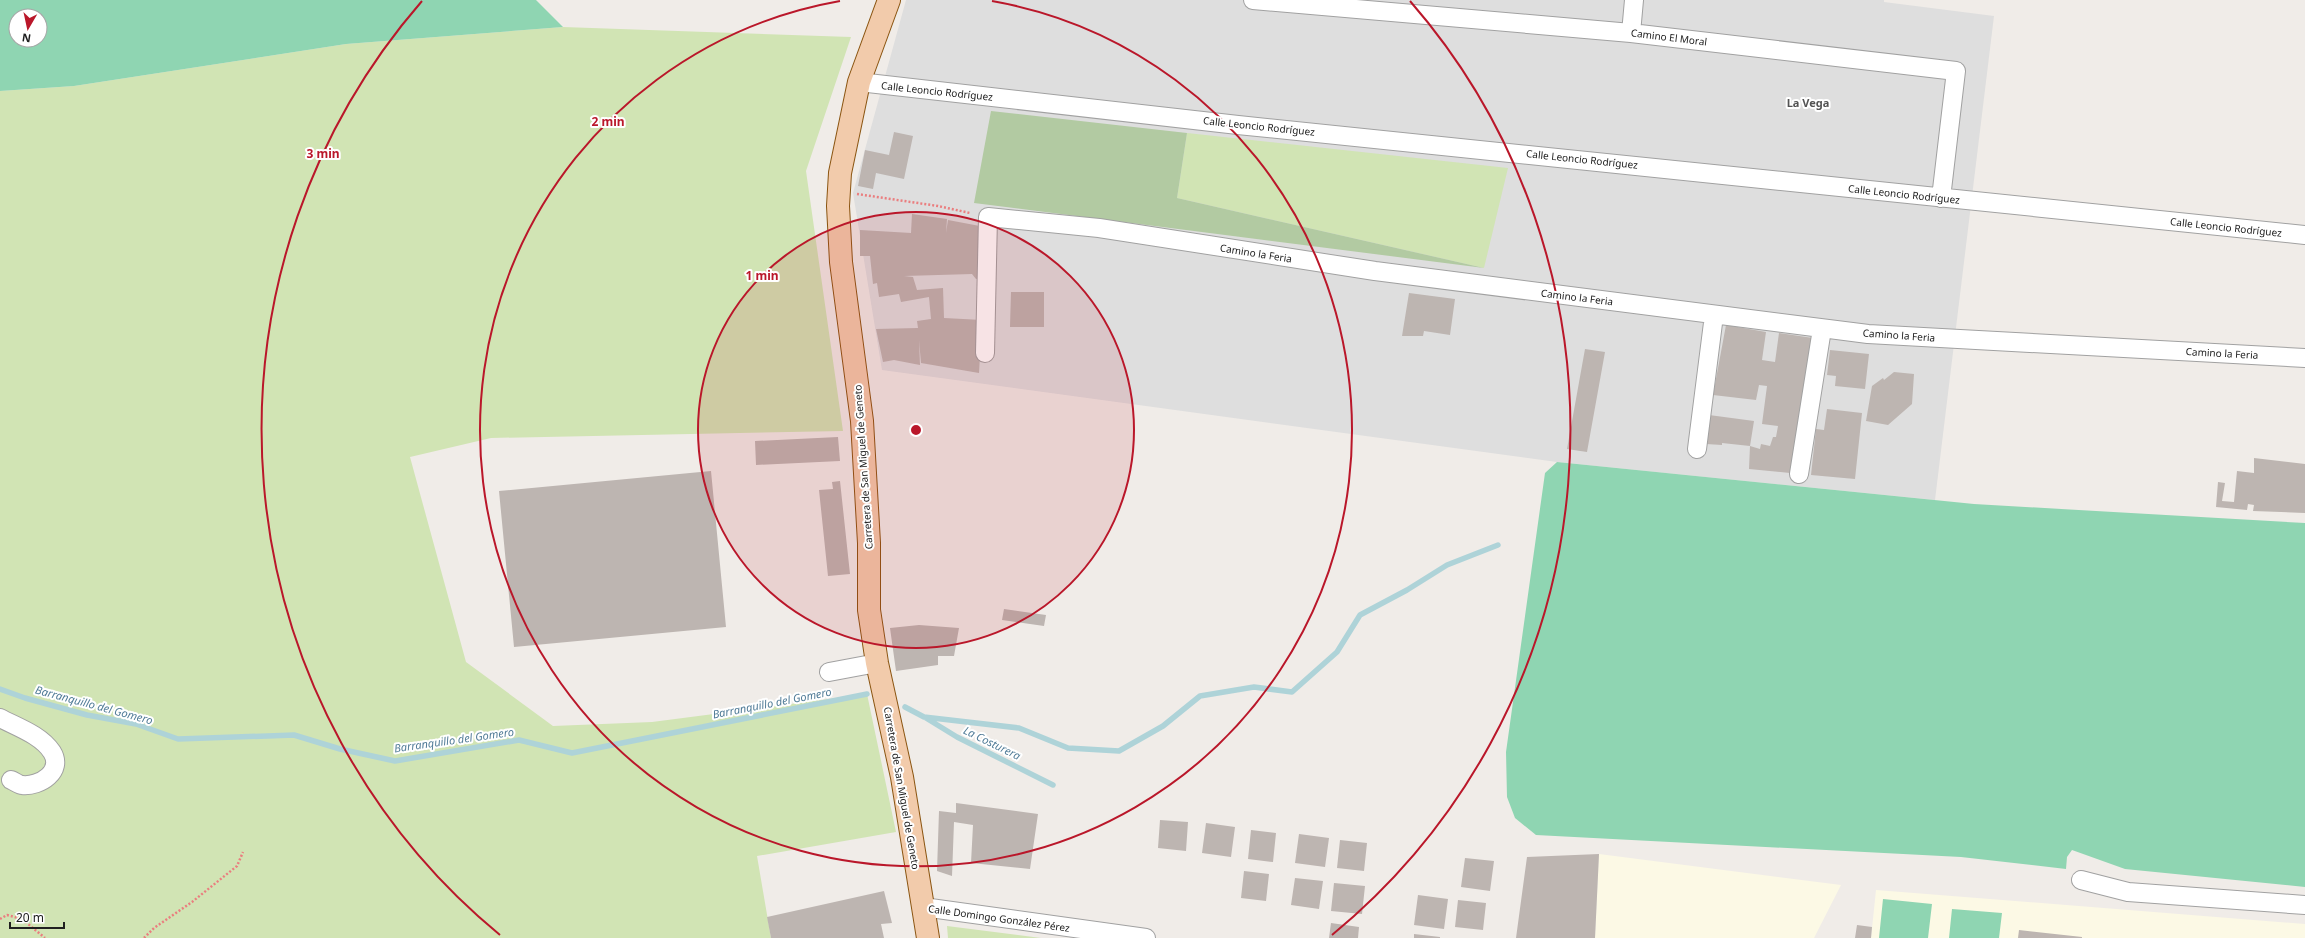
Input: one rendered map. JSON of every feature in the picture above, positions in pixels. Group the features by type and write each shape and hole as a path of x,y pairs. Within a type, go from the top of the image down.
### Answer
{"main road":[{"name":"Carretera de San Miguel de Geneto","path":"890,0 859,82 840,173 839,191 841,262 862,421 869,543 869,610 877,663 902,777 928,938"}],"street":[{"name":"Camino El Moral","path":"1253,0 1631,33 1956,71 1941,198"},
{"path":"1631,33 1634,0"},
{"name":"Calle Leoncio Rodríguez","path":"859,82 1238,125 1560,156 1941,198 2305,235"},
{"path":"985,353 988,217"},
{"name":"Camino la Feria","path":"988,217 1099,228 1375,272 1822,328 1891,335 2305,358"},
{"path":"1697,449 1714,315"},
{"path":"1799,474 1822,328"},
{"path":"829,672 877,663"},
{"path":"0,718 41,740 52,753 54,766 51,776 42,782 22,785 11,780"},
{"path":"2081,880 2128,892 2305,905"},
{"name":"Calle Domingo González Pérez","path":"923,907 1146,938"}],"path":[{"path":"839,191 938,206 988,217"},
{"path":"144,938 154,928 192,902 237,866 243,852"},
{"path":"0,919 7,915 22,919 45,938"}],"shaded area":[{"path":"906,0 1884,0 1884,2 1994,16 1935,500 1557,462 882,370 853,193"},
{"path":"1599,854 1841,885 1814,938 1595,938"},
{"path":"1876,890 2305,924 2305,938 1871,938"}],"green space":[{"path":"0,0 536,0 563,27 346,44 74,86 0,91"},
{"path":"563,27 851,37 806,171 843,431 491,438 410,457 466,662 553,726 652,722 867,694 896,832 757,856 771,938 0,938 0,91 74,86 346,44"},
{"path":"991,111 1187,133 1177,198 1484,268 974,203"},
{"path":"1187,133 1508,168 1484,268 1177,198"},
{"path":"1557,462 1974,504 2305,523 2305,887 2125,869 2072,850 2067,857 2066,869 1961,857 1536,835 1515,818 1507,797 1506,752 1545,473"},
{"path":"1883,899 1932,904 1928,938 1879,938"},
{"path":"1952,909 2002,913 1999,938 1949,938"},
{"path":"947,926 1041,938 948,938"}],"building":[{"path":"894,132 913,136 904,179 876,173 873,189 858,186 865,150 889,155"},
{"path":"912,214 947,219 946,233 948,220 985,227 984,278 976,279 972,274 904,276 913,277 917,290 943,288 944,318 982,320 979,373 921,363 919,340 920,365 894,360 883,362 876,329 918,328 917,321 931,319 929,297 901,302 899,294 879,297 877,283 873,284 870,256 860,256 860,230 911,233"},
{"path":"1011,292 1044,292 1044,327 1010,327"},
{"path":"1409,293 1455,299 1450,335 1424,331 1423,336 1402,336"},
{"path":"1726,325 1766,332 1762,360 1775,362 1779,333 1813,338 1790,473 1749,469 1750,446 1760,449 1761,444 1770,446 1773,437 1776,437 1778,426 1762,424 1767,386 1759,385 1756,400 1713,395"},
{"path":"1585,349 1605,352 1587,452 1567,449"},
{"path":"1830,350 1869,354 1865,389 1835,386 1836,376 1827,375"},
{"path":"1894,372 1914,374 1912,404 1888,425 1866,421 1872,386 1883,378 1884,380"},
{"path":"1827,409 1862,413 1855,479 1811,475 1816,429 1824,430"},
{"path":"1709,415 1754,421 1750,446 1722,443 1722,445 1706,444"},
{"path":"838,437 840,461 756,465 755,441"},
{"path":"2254,458 2305,464 2305,513 2253,511 2254,505 2248,504 2247,510 2216,507 2218,482 2225,483 2222,501 2234,502 2237,471 2254,473"},
{"path":"711,471 726,627 514,647 499,491"},
{"path":"840,481 850,574 828,576 819,490 833,489 832,482"},
{"path":"1004,609 1046,615 1044,626 1002,620"},
{"path":"919,625 959,628 954,656 938,656 938,665 896,671 890,628"},
{"path":"956,803 1038,814 1030,869 971,863 973,825 954,822 952,876 937,871 939,811 956,813"},
{"path":"1160,820 1188,822 1186,851 1158,848"},
{"path":"1206,823 1235,827 1231,857 1202,853"},
{"path":"1251,830 1276,833 1273,862 1248,859"},
{"path":"1299,834 1329,838 1325,867 1295,863"},
{"path":"1340,840 1367,843 1364,871 1337,868"},
{"path":"1599,854 1595,938 1516,938 1527,857"},
{"path":"1465,858 1494,861 1490,891 1461,887"},
{"path":"1244,871 1269,874 1266,901 1241,898"},
{"path":"1295,878 1323,881 1319,909 1291,905"},
{"path":"1334,883 1365,886 1362,914 1331,911"},
{"path":"884,891 892,923 881,924 884,938 771,938 767,917"},
{"path":"1418,895 1448,899 1444,929 1414,925"},
{"path":"1458,900 1486,903 1483,930 1455,927"},
{"path":"1331,923 1359,927 1358,938 1329,938"},
{"path":"1857,925 1872,927 1871,938 1855,938"},
{"path":"2019,930 2082,937 2082,938 2018,938"},
{"path":"1414,934 1440,937 1440,938 1414,938"}],"waterway":[{"name":"Barranquillo del Gomero","path":"905,707 924,717 1019,728 1068,748 1119,751 1163,726 1200,696 1254,687 1292,692 1337,652 1360,615 1407,590 1447,565 1498,545"},
{"name":"Barranquillo del Gomero","path":"0,689 25,698 87,715 136,724 178,739 294,735 340,749 395,761 519,740 572,753 867,694"},
{"name":"La Costurera","path":"926,718 957,737 1053,785"}],"district":[{"name":"La Vega","path":"1808,103"}]}
